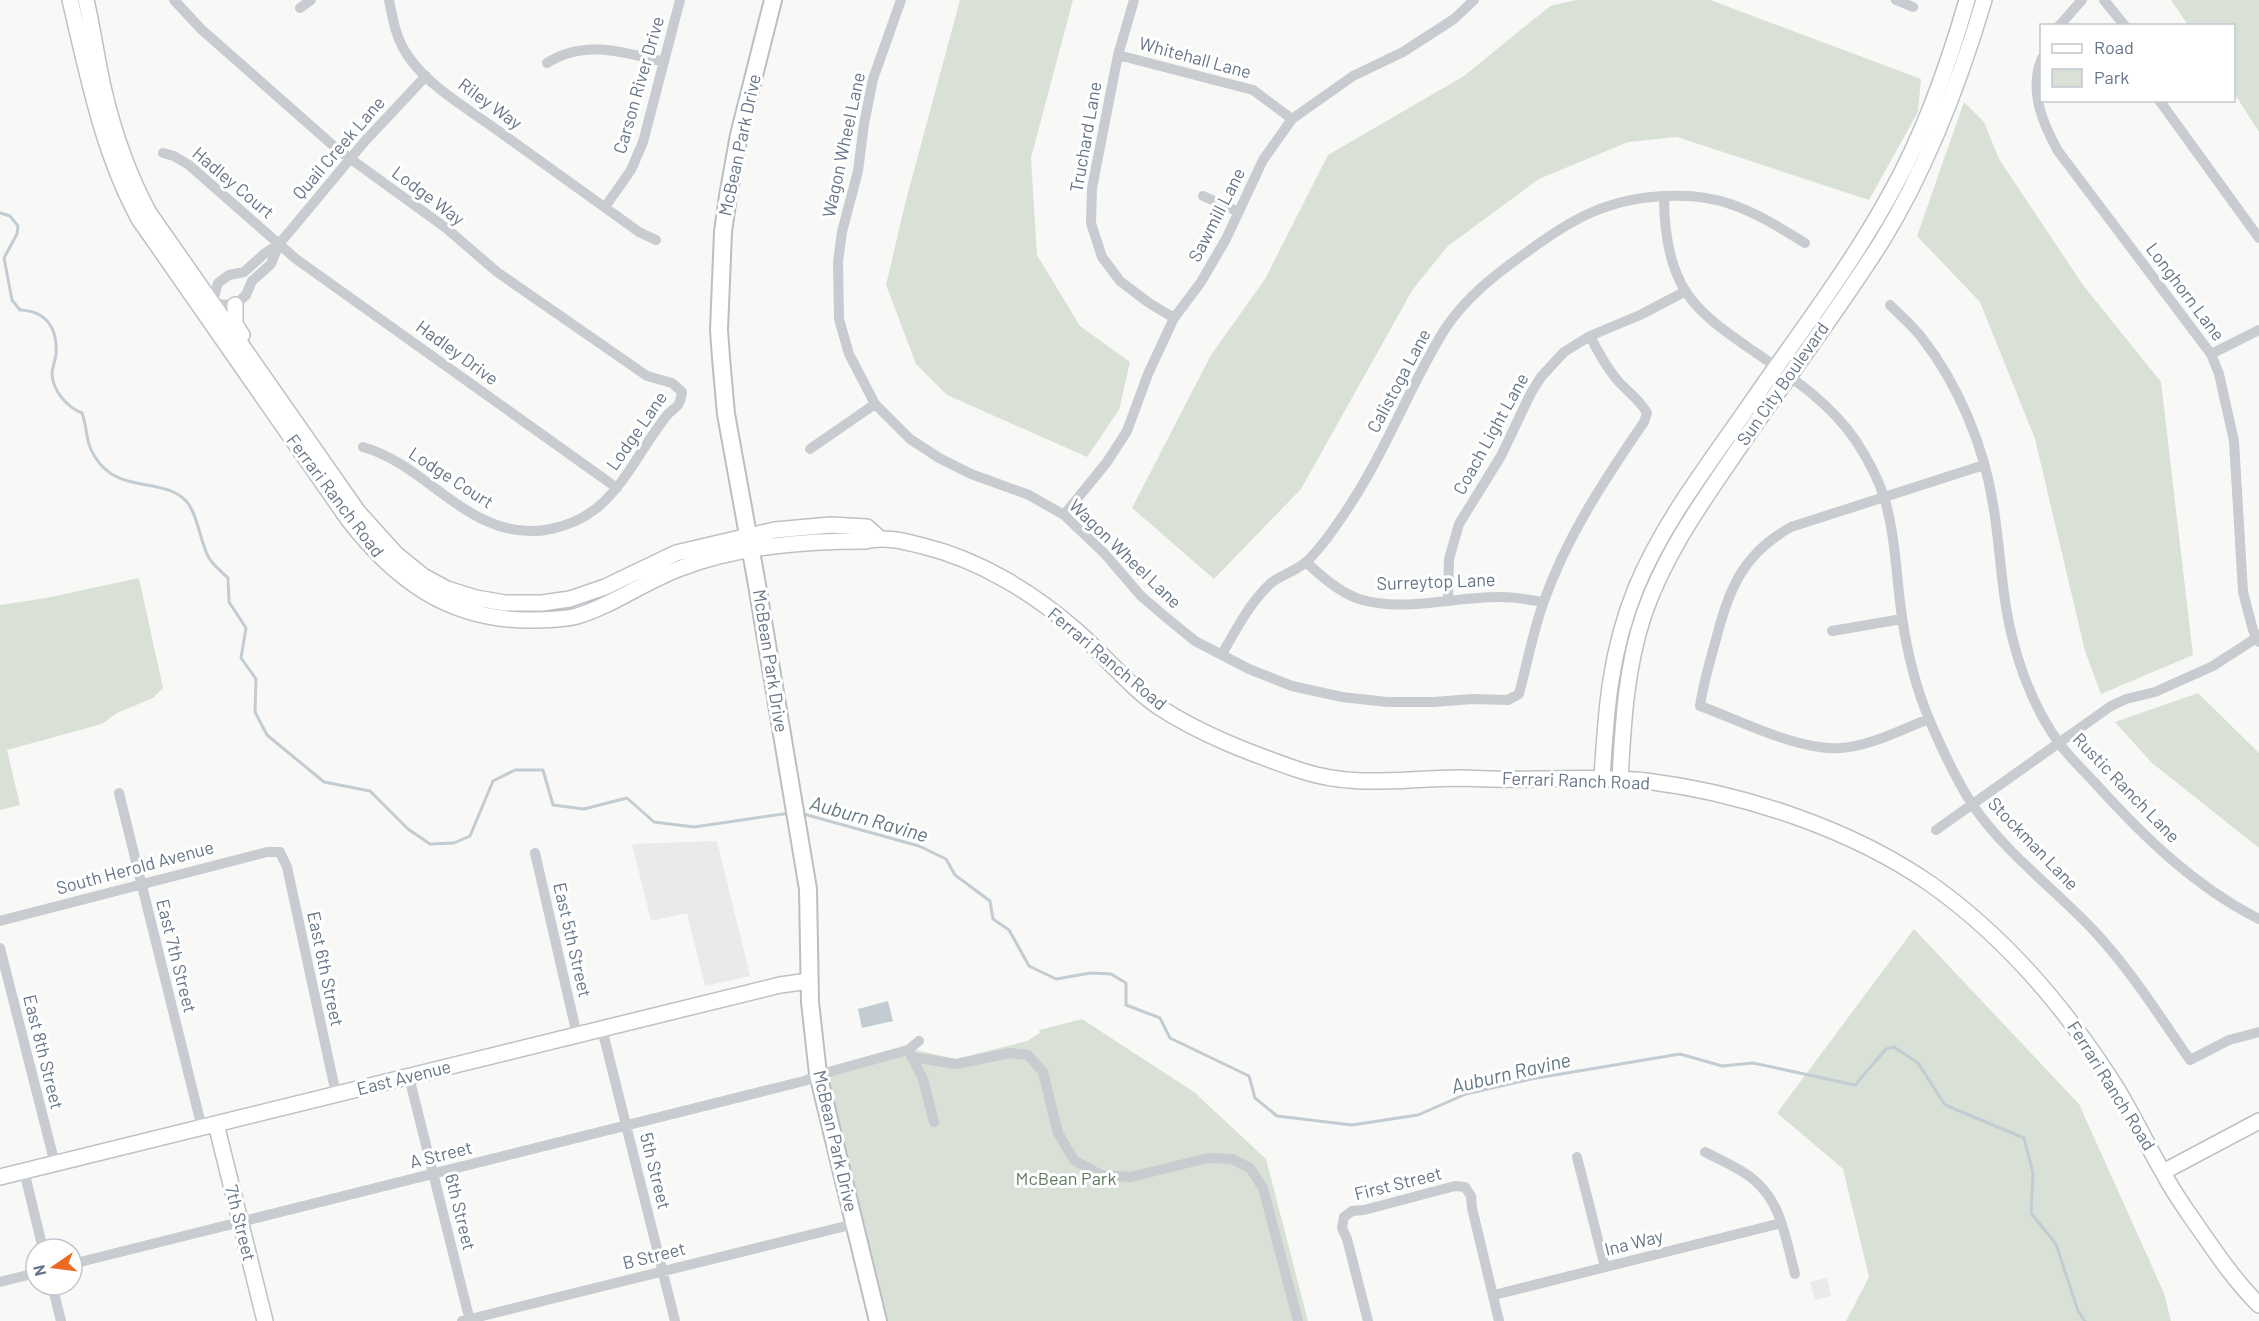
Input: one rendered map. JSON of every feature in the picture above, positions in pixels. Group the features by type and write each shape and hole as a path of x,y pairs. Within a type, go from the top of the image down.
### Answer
{"main road":[{"name":"Ferrari Ranch Road","path":"70,0 101,127 124,193 149,237 291,417 358,512 396,554 423,576 447,589 476,598 505,603 542,603 570,599 605,587 676,553 750,544 782,545 865,541 878,537 936,549 979,566 1010,583 1059,616 1156,705 1203,732 1254,754 1322,778 1382,783 1442,778 1620,779 1666,784 1752,803 1804,821 1890,860 1926,881 1968,912 2033,975 2078,1029 2121,1096 2163,1173 2226,1269 2259,1305"},
{"name":"Ferrari Ranch Road","path":"86,0 104,91 124,161 149,213 207,308 367,543 387,564 416,587 470,613 504,619 545,620 575,616 613,603 657,578 750,544"},
{"name":"McBean Park Drive","path":"773,0 737,144 723,232 719,330 722,378 726,414 808,889 811,1020 818,1076 878,1321"},
{"name":"Sun City Boulevard","path":"1620,779 1630,671 1644,615 1661,573 1690,521 1893,189 1931,110 1967,0"},
{"name":"Sun City Boulevard","path":"1602,778 1606,712 1612,667 1636,588 1646,566 1677,513 1782,371 1869,259 1908,196 1944,118 1984,0"},
{"path":"235,305 235,324 266,369 291,417"},
{"name":"East Avenue","path":"0,1177 780,985 809,981"},
{"path":"2163,1173 2259,1121"},
{"name":"7th Street","path":"209,1126 240,1222 265,1321"}],"street":[{"name":"Lodge Way","path":"174,0 201,29 350,158 446,228 497,272 647,376 672,383 682,392"},
{"path":"300,8 311,0"},
{"name":"Riley Way","path":"389,0 396,34 401,45 413,63 426,76 459,103 639,232 656,240"},
{"name":"Carson River Drive","path":"605,207 631,170 643,142 680,0"},
{"name":"Wagon Wheel Lane","path":"901,0 873,79 858,171 842,232 838,262 839,319 849,354 875,404 910,439 939,458 971,474 1029,495 1064,515 1105,554 1141,596 1168,619 1195,641 1249,669 1292,686 1342,697 1387,702 1508,700 1519,694 1543,602 1574,532 1603,483 1644,422 1647,413 1643,405 1619,383 1603,361 1590,336"},
{"name":"Truchard Lane","path":"1134,0 1118,55 1092,188 1091,223 1102,257 1120,281 1174,318"},
{"name":"Sawmill Lane","path":"1064,515 1107,462 1126,431 1148,374 1174,318 1206,274 1263,160 1292,119 1353,76 1403,52 1454,19 1474,0"},
{"path":"1896,0 1913,7"},
{"path":"2061,24 2082,0"},
{"path":"2104,0 2123,24"},
{"path":"547,63 559,55 600,49 619,50 664,62"},
{"name":"Whitehall Lane","path":"1118,55 1253,90 1292,119"},
{"name":"Longhorn Lane","path":"2040,62 2037,95 2043,123 2058,151 2211,354 2219,374 2234,441 2243,592 2247,613 2258,640"},
{"name":"Quail Creek Lane","path":"279,244 350,158 426,76"},
{"path":"2159,102 2259,238"},
{"name":"Hadley Court","path":"163,153 174,156 189,165 279,244"},
{"name":"Calistoga Lane","path":"1222,654 1241,620 1271,583 1306,562 1356,496 1446,328 1475,293 1492,277 1528,251 1578,217 1622,200 1644,196 1684,195 1733,205 1777,226 1805,243"},
{"path":"1203,196 1239,212"},
{"name":"Stockman Lane","path":"1664,196 1668,247 1686,291 1699,308 1723,330 1808,390 1840,419 1860,448 1884,496 1891,530 1902,619 1910,656 1929,719 1973,804 2009,847 2097,935 2130,975 2190,1060 2229,1040 2259,1032"},
{"path":"207,308 218,284 229,275 244,273 264,254 279,244"},
{"path":"207,308 235,305 246,295 252,281 271,264 279,244"},
{"name":"Hadley Drive","path":"279,244 296,259 617,488"},
{"path":"244,273 252,281"},
{"name":"Coach Light Lane","path":"1448,600 1449,559 1458,524 1500,456 1541,376 1564,352 1590,336 1640,315 1686,291"},
{"name":"Rustic Ranch Lane","path":"1890,305 1922,338 1945,372 1965,414 1984,465 1993,502 2007,615 2014,644 2025,678 2059,743 2122,814 2179,866 2226,901 2259,919"},
{"path":"2211,354 2259,330"},
{"name":"Lodge Lane","path":"617,488 669,414 680,403 682,392"},
{"path":"810,449 875,404"},
{"name":"Lodge Court","path":"363,447 379,451 397,462 477,518 507,530 539,531 565,526 593,513 617,488"},
{"path":"1929,719 1862,744 1843,748 1823,748 1804,745 1700,706 1727,600 1744,567 1774,537 1791,527 1984,465"},
{"name":"Surreytop Lane","path":"1306,562 1328,581 1358,598 1380,603 1503,597 1543,602"},
{"path":"1832,631 1902,619"},
{"path":"1936,830 2111,706 2126,699 2155,692 2213,666 2258,640"},
{"name":"East 7th Street","path":"119,793 141,884 209,1126"},
{"name":"South Herold Avenue","path":"0,921 267,852 279,852"},
{"name":"East 6th Street","path":"279,852 287,867 336,1094"},
{"name":"East 5th Street","path":"535,852 577,1035"},
{"name":"East 8th Street","path":"0,948 55,1164"},
{"name":"5th Street","path":"602,1029 675,1321"},
{"path":"910,1053 919,1041"},
{"path":"910,1053 956,1064 1010,1053 1028,1055 1043,1072 1058,1133 1074,1160 1101,1175 1131,1177 1208,1158 1232,1159 1250,1168 1263,1188 1298,1321"},
{"path":"910,1053 923,1079 934,1122"},
{"name":"A Street","path":"84,1261 910,1053"},
{"name":"6th Street","path":"409,1077 467,1320"},
{"path":"1705,1152 1754,1180 1771,1199 1781,1223 1795,1274"},
{"path":"1577,1157 1605,1267"},
{"path":"24,1172 40,1237"},
{"name":"First Street","path":"1368,1321 1347,1239 1342,1228 1344,1217 1352,1211 1374,1208 1455,1186 1465,1187 1471,1196 1498,1321"},
{"name":"Ina Way","path":"1494,1295 1781,1223"},
{"name":"B Street","path":"467,1320 854,1224"},
{"path":"0,1282 24,1276"},
{"path":"55,1297 61,1321"}],"shaded area":[{"path":"717,841 750,976 705,986 687,913 651,921 632,844"},
{"path":"888,1001 893,1021 862,1028 858,1009"},
{"path":"1827,1278 1831,1296 1815,1300 1810,1282"}],"green space":[{"path":"960,0 1073,0 1031,158 1037,255 1080,326 1130,362 1119,410 1087,457 947,395 916,364 886,285 906,200"},
{"path":"1576,0 1710,0 1921,79 1918,112 1869,200 1677,137 1628,142 1539,179 1448,246 1413,289 1301,489 1214,579 1132,508 1211,355 1265,279 1328,155 1464,76 1550,6"},
{"path":"2171,0 2259,0 2259,132 2235,95 2235,24 2187,24"},
{"path":"1964,102 1984,122 1999,159 2083,285 2161,382 2193,655 2101,694 2085,651 2035,439 1980,302 1917,236"},
{"path":"139,578 163,688 153,698 117,713 102,724 7,750 20,805 0,810 0,605 46,598"},
{"path":"2198,693 2259,753 2259,848 2152,763 2115,722"},
{"path":"1914,929 2079,1104 2164,1293 2171,1321 1846,1321 1869,1277 1843,1169 1777,1113"},
{"name":"McBean Park","path":"1082,1019 1194,1092 1266,1159 1308,1321 884,1321 823,1073 911,1049 956,1059 1027,1041 1040,1033 1039,1030"}],"waterway":[{"name":"Auburn Ravine","path":"0,213 10,216 18,226 17,234 4,258 12,300 20,310 29,311 44,318 53,330 56,346 52,369 53,380 66,403 82,413 95,457 105,469 116,476 128,481 166,489 177,494 191,507 209,558 228,578 229,602 246,628 241,658 256,679 255,712 267,735 324,782 370,791 408,829 430,844 454,843 470,836 493,781 515,770 543,770 553,805 584,809 627,798 654,822 694,827 790,813"},
{"name":"Auburn Ravine","path":"800,813 919,846 946,859 955,875 990,901 993,919 1009,930 1029,966 1056,979 1091,973 1111,974 1126,983 1126,1005 1160,1018 1170,1038 1249,1076 1255,1098 1277,1116 1352,1125 1418,1115 1466,1094 1531,1079 1680,1054 1722,1066 1753,1063 1855,1085 1886,1049 1894,1047 1918,1063 1945,1105 2024,1138 2033,1173 2031,1213 2056,1244 2078,1311 2085,1321"}]}
